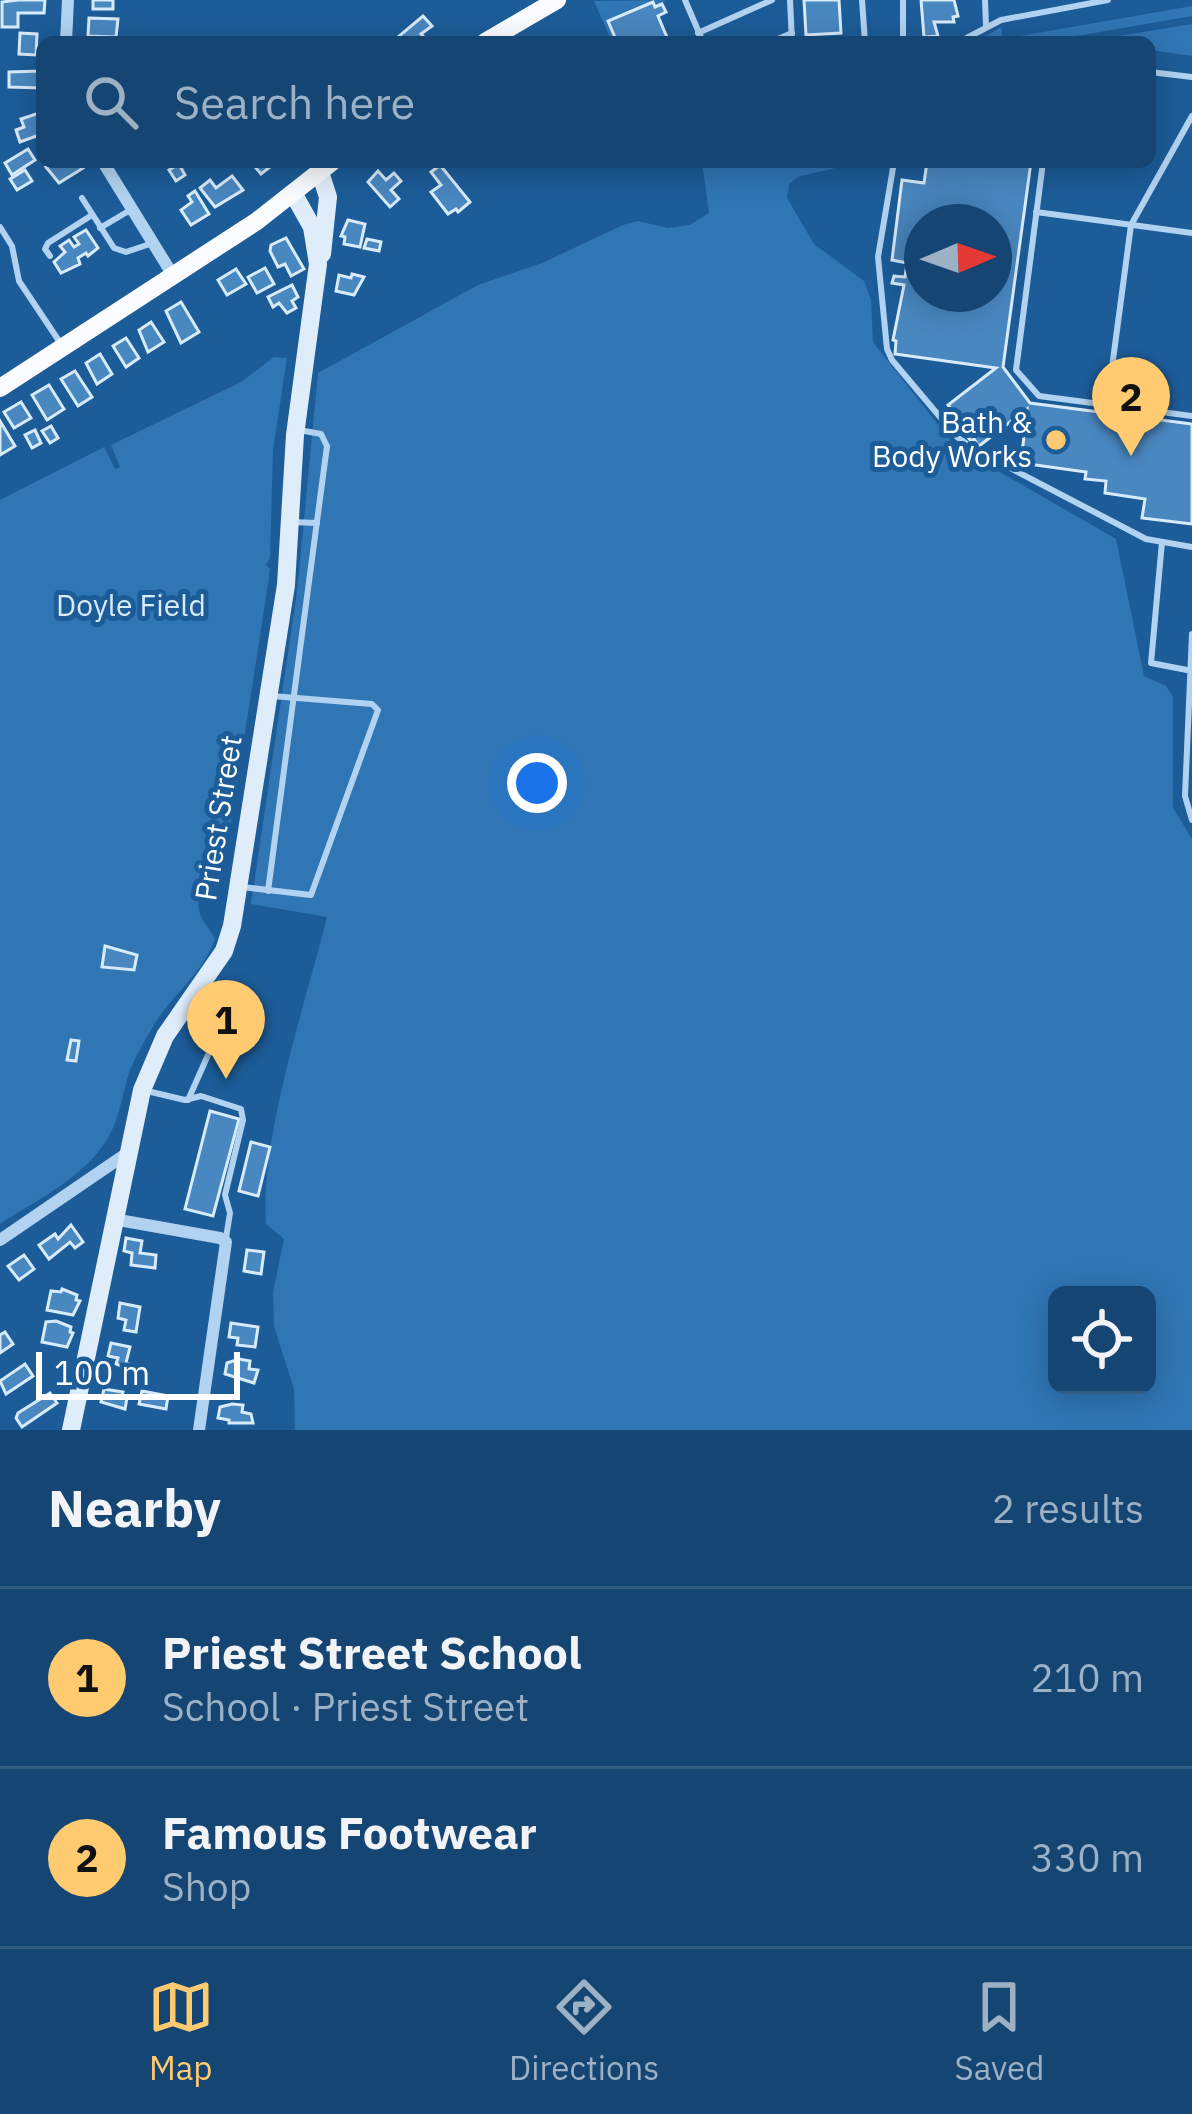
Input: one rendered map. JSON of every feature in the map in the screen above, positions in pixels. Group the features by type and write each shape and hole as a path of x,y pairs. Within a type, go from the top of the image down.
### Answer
{"main road":[{"path":"495,36 557,0"},
{"path":"0,388 174,277 325,168"},
{"path":"318,265 328,205 326,168"},
{"name":"Priest Street","path":"71,1430 142,1090 165,1036 224,951 238,887 286,585 296,430 318,265 312,227 293,193"}],"street":[{"path":"66,36 68,0"},
{"path":"107,168 174,277"},
{"path":"0,1240 126,1154"},
{"path":"113,1219 226,1242 199,1430"}],"lane":[{"path":"685,0 700,36"},
{"path":"698,33 772,0"},
{"path":"790,0 792,36"},
{"path":"862,0 865,36"},
{"path":"903,0 903,36"},
{"path":"986,0 986,26"},
{"path":"969,36 986,26 1075,3 1108,0"},
{"path":"1156,73 1192,77"},
{"path":"1107,405 1131,225 1192,116"},
{"path":"893,168 878,270 892,360 956,436 972,448 1131,532 1192,547"},
{"path":"1042,168 1016,370 1039,395 1192,416"},
{"path":"82,198 114,248 122,252 153,242"},
{"path":"100,227 132,209"},
{"path":"1036,212 1192,233"},
{"path":"50,256 45,249 48,243 92,215"},
{"path":"0,226 12,246 19,280 64,348"},
{"path":"268,891 326,441 322,434 296,430"},
{"path":"290,522 317,523"},
{"path":"1162,542 1151,663 1188,670"},
{"path":"1192,634 1185,802 1192,820"},
{"path":"238,887 311,895 378,710 372,704 268,696"},
{"path":"188,1100 217,1035"},
{"path":"142,1090 188,1100 201,1096 242,1109 225,1195 230,1213 226,1242"}],"green space":[{"path":"666,0 609,21 615,36 609,36 594,1"},
{"path":"1192,6 1192,16 1077,36 1020,36"},
{"path":"1192,24 1192,56 1156,51 1156,36 1119,36"},
{"path":"703,168 835,168 798,177 789,184 787,198 814,244 864,281 871,300 873,342 955,446 1116,539 1144,676 1166,686 1173,697 1173,808 1192,839 1192,1430 295,1430 294,1389 274,1326 273,1292 284,1239 266,1224 266,1189 286,1071 327,917 251,904 297,592 318,373 478,285 542,263 623,225 638,221 668,228 690,225 709,213"},
{"name":"Doyle Field","path":"274,357 287,358 273,450 268,584 225,862 203,888 198,904 215,939 141,1048 113,1129 99,1151 60,1186 0,1224 0,500 104,447 115,469 120,467 111,445 241,382"}],"building":[{"path":"45,0 44,13 18,13 18,27 2,27 2,2"},
{"path":"93,0 113,0 113,9 93,9"},
{"path":"804,0 839,0 841,33 806,35"},
{"path":"921,0 954,0 958,16 953,17 954,22 934,22 938,36 924,36"},
{"path":"653,2 655,7 662,4 666,12 658,16 666,36 614,36 608,21"},
{"path":"423,16 432,26 423,36 399,36"},
{"path":"89,18 118,19 116,36 88,36"},
{"path":"20,33 37,34 36,55 19,54"},
{"path":"36,71 36,88 9,87 9,72"},
{"path":"36,114 36,136 20,142 16,130 24,127 21,119"},
{"path":"28,149 35,160 12,175 5,163"},
{"path":"47,168 83,168 59,183"},
{"path":"181,168 185,175 176,181 169,170"},
{"path":"442,168 470,202 448,214 431,192 441,185 431,172"},
{"path":"926,168 1030,168 1012,301 1012,204 904,204 904,262 892,260 902,180 924,183"},
{"path":"25,170 32,181 17,190 10,179"},
{"path":"378,171 386,180 394,173 401,181 391,190 399,199 390,207 368,182"},
{"path":"232,176 243,190 215,207 200,188 210,180 216,188"},
{"path":"195,191 209,214 191,225 181,210 192,202 188,196"},
{"path":"348,220 365,224 360,247 344,244 341,236"},
{"path":"86,230 98,248 61,273 54,262 65,252 60,246 69,240 74,247 79,244 74,237"},
{"path":"286,238 304,269 291,276 285,264 278,267 270,251 271,245"},
{"path":"367,239 381,242 379,251 364,248"},
{"path":"265,268 274,284 257,293 248,277"},
{"path":"236,269 246,284 227,295 218,280"},
{"path":"352,274 364,277 354,295 336,291 339,275 351,278"},
{"path":"292,285 298,297 292,301 296,308 287,313 279,303 273,307 268,297"},
{"path":"904,285 904,312 1011,312 1003,367 1030,403 1192,424 1192,524 1142,518 1145,499 1105,493 1106,481 1085,479 1086,472 1021,463 1027,409 979,446 948,412 952,410 948,405 996,368 895,354 893,340"},
{"path":"181,302 199,332 181,343 166,311"},
{"path":"151,322 164,342 148,352 139,330"},
{"path":"126,338 139,358 126,367 113,346"},
{"path":"100,354 112,374 97,384 86,363"},
{"path":"75,371 92,397 78,406 61,379"},
{"path":"49,385 64,409 47,420 32,395"},
{"path":"21,402 31,418 14,428 4,412"},
{"path":"0,421 15,446 0,455"},
{"path":"51,426 58,438 50,443 42,431"},
{"path":"35,430 41,443 32,448 25,435"},
{"path":"105,946 137,955 134,970 102,967"},
{"path":"71,1040 79,1041 76,1061 67,1060"},
{"path":"210,1111 239,1119 213,1216 185,1209"},
{"path":"251,1142 270,1147 258,1196 239,1191"},
{"path":"71,1225 83,1242 75,1248 70,1242 49,1259 39,1245 55,1234 58,1239"},
{"path":"126,1238 142,1241 140,1253 156,1255 155,1268 131,1265 132,1253 124,1251"},
{"path":"247,1250 264,1252 261,1274 244,1271"},
{"path":"24,1255 34,1269 19,1280 8,1266"},
{"path":"62,1289 80,1301 73,1315 47,1310 51,1291"},
{"path":"120,1303 140,1307 136,1332 124,1330 126,1320 118,1318"},
{"path":"46,1322 71,1327 67,1347 42,1342"},
{"path":"231,1323 258,1327 255,1347 237,1345 238,1338 229,1337"},
{"path":"5,1332 13,1344 0,1353 0,1335"},
{"path":"111,1343 130,1347 126,1363 134,1365 133,1371 108,1356"},
{"path":"250,1361 249,1369 258,1370 254,1383 225,1374 227,1363"},
{"path":"25,1364 33,1376 6,1394 0,1381"},
{"path":"104,1389 123,1392 125,1409 101,1402"},
{"path":"142,1391 168,1396 166,1409 139,1404"},
{"path":"50,1393 57,1403 22,1427 18,1413"},
{"path":"243,1405 242,1412 251,1414 253,1423 218,1418 220,1407"}],"place":[{"name":"Bath & Body Works","path":"1056,440"},
{"name":"Famous Footwear","path":"1131,456"},
{"name":"Priest Street School","path":"226,1079"}]}
